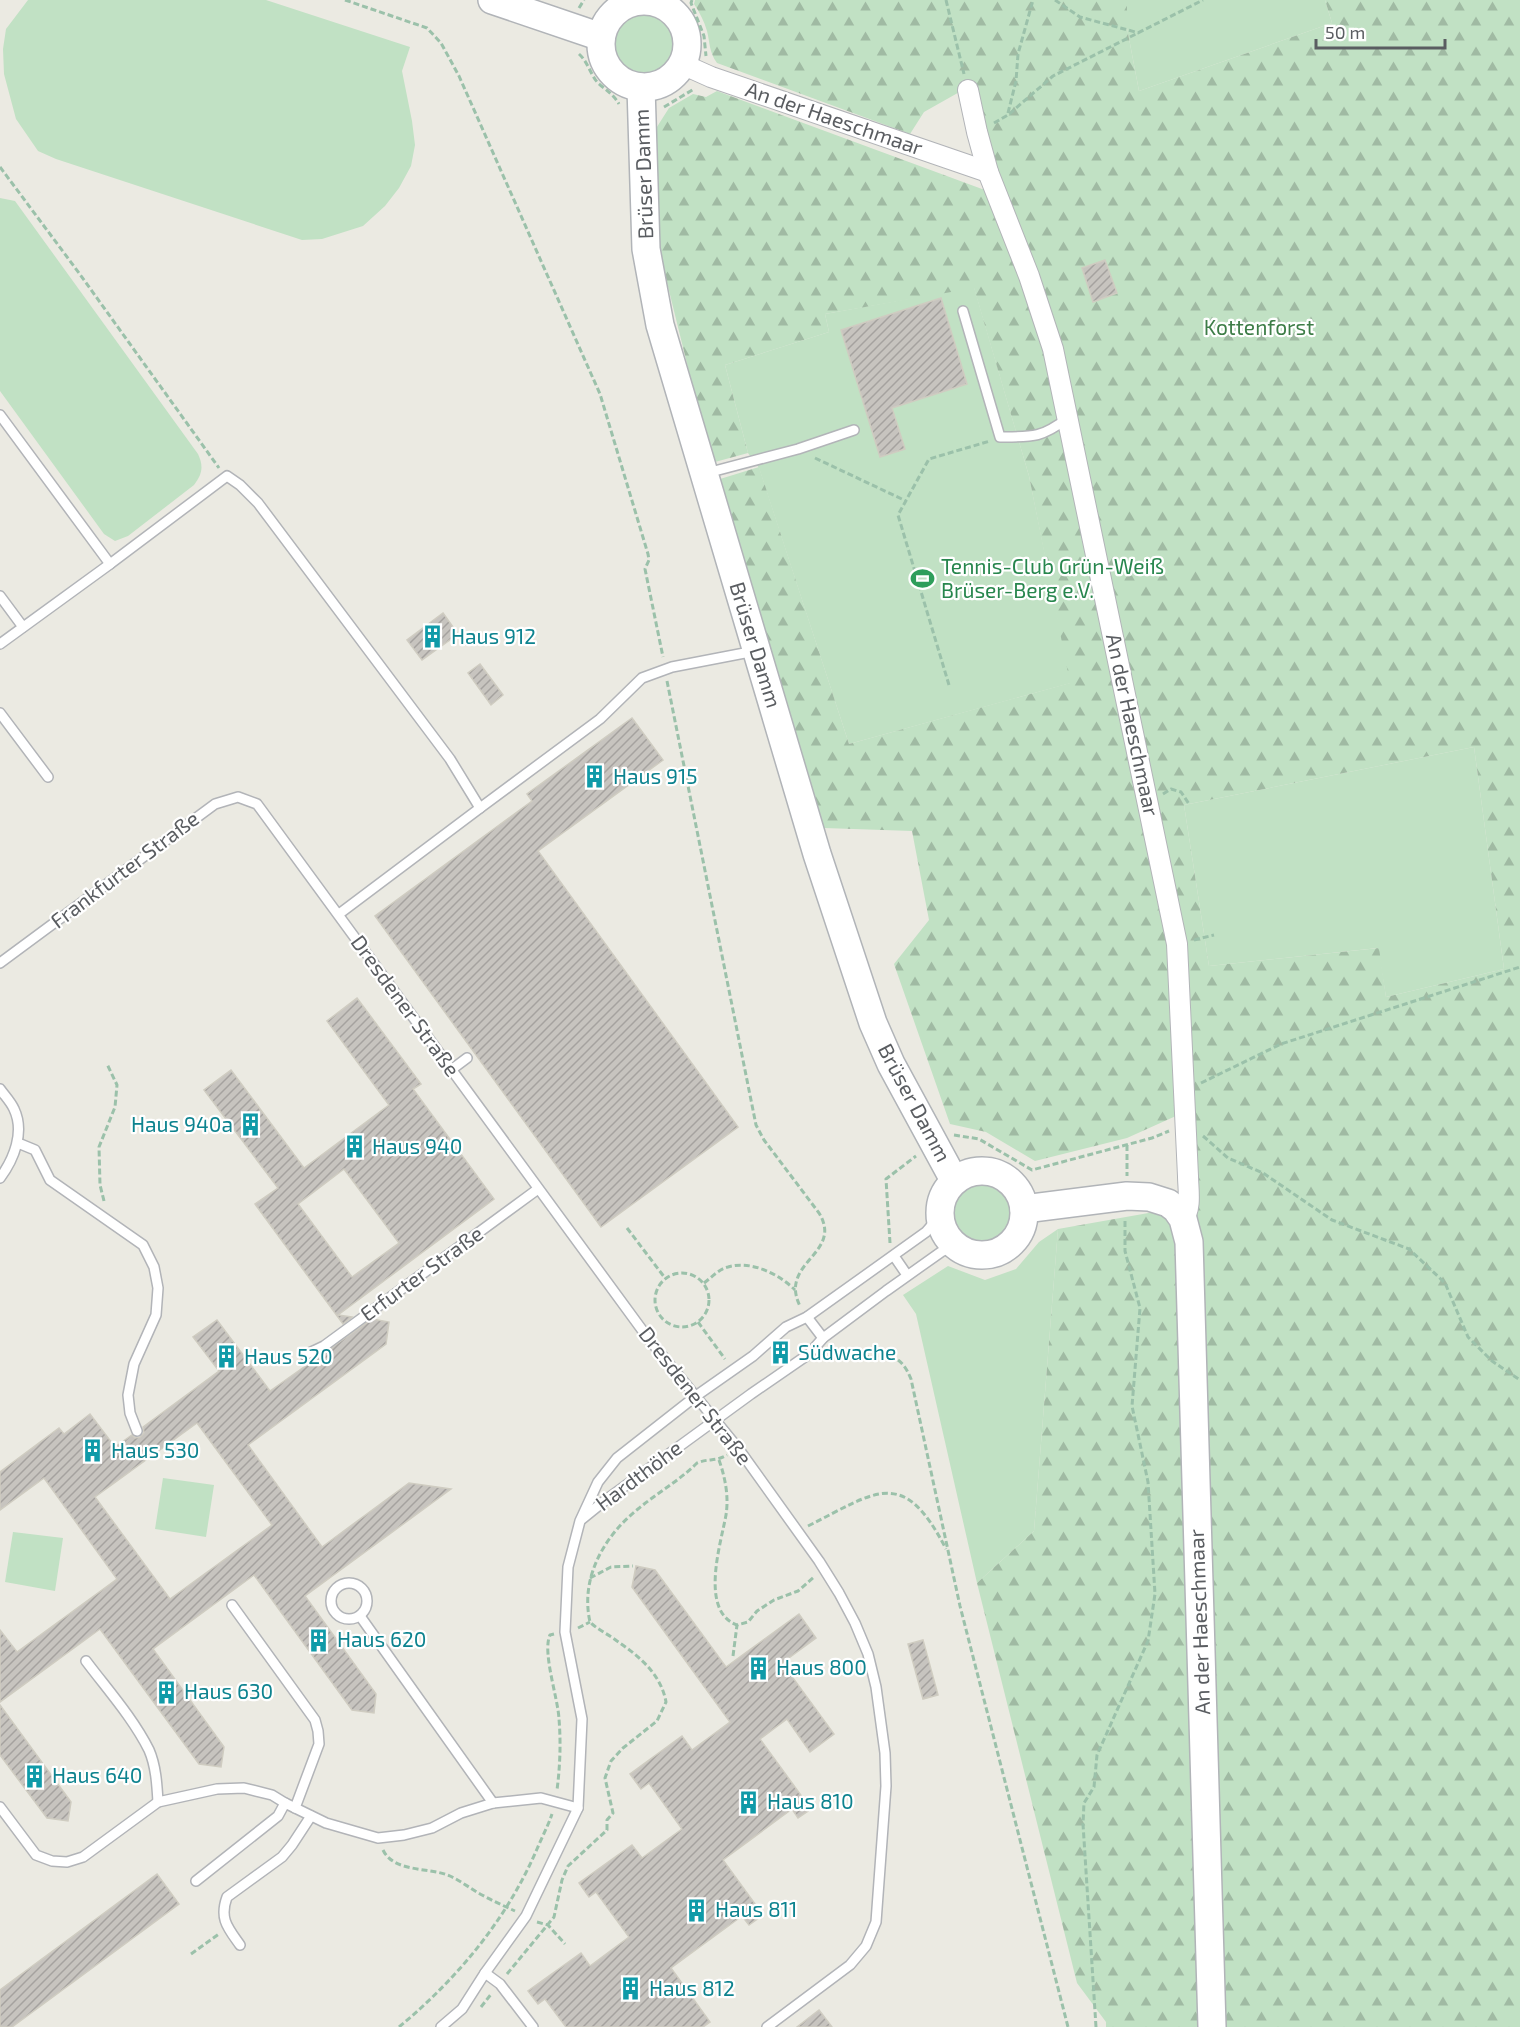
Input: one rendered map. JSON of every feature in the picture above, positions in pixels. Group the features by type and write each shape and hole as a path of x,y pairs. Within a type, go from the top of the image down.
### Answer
{"street":[{"path":"492,0 601,37 612,14 622,6 634,1 681,4 682,24 686,37 686,51 682,64"},
{"name":"Brüser Damm","path":"601,37 601,51 606,65 615,76 627,83 640,87 653,86 674,74 682,64"},
{"name":"An der Haeschmaar","path":"682,64 711,77 988,172"},
{"name":"Brüser Damm","path":"640,87 646,249 660,325 817,854 873,1023 891,1064 954,1180"},
{"name":"An der Haeschmaar","path":"968,90 988,172 1029,276 1053,349 1178,944 1188,1207 1183,1219 1190,1242 1212,2027"},
{"name":"Brüser Damm","path":"939,1217 940,1203 945,1190 954,1180 968,1173 983,1170 998,1173 1010,1182 1020,1194 1024,1209"},
{"path":"939,1217 944,1233 955,1245 965,1252 977,1255 990,1254 1011,1243 1019,1233 1024,1209 1127,1196 1149,1197 1176,1209 1183,1219"}],"lane":[{"path":"963,311 1000,437 1035,437 1068,417"},
{"path":"0,415 110,564"},
{"path":"704,474 798,449 854,430"},
{"path":"0,644 227,476 258,503 450,759 480,808"},
{"path":"0,596 23,627"},
{"path":"339,914 600,719 642,678 665,669 757,650"},
{"path":"0,713 48,777"},
{"name":"Frankfurter Straße","path":"0,963 215,804 238,797 257,804"},
{"name":"Dresdener Straße","path":"257,804 648,1338 738,1448 798,1531 824,1569 855,1623 868,1654 881,1719 886,1786 876,1922 866,1946 850,1965 767,2027"},
{"path":"451,1070 468,1058"},
{"path":"0,1089 14,1108 18,1119 18,1143 0,1178"},
{"path":"18,1143 35,1150 50,1180 143,1245 154,1267 158,1288 156,1315 134,1364 128,1395 130,1413 137,1431"},
{"name":"Erfurter Straße","path":"304,1355 324,1346 538,1189"},
{"name":"Hardthöhe","path":"580,1521 598,1482 617,1458 696,1395 753,1356 786,1327 807,1317 894,1256 926,1232 939,1217"},
{"name":"Hardthöhe","path":"580,1521 809,1354 823,1338 908,1275 955,1245"},
{"path":"894,1256 908,1275"},
{"path":"807,1317 823,1338"},
{"path":"441,2027 462,2009 485,1972 526,1916 578,1808 582,1719 565,1632 568,1567 580,1521"},
{"path":"349,1582 362,1587 368,1599 367,1606 360,1616 349,1619 334,1612 330,1600 336,1587 349,1582"},
{"path":"232,1605 315,1720 319,1744 295,1808"},
{"path":"360,1616 493,1803"},
{"path":"86,1661 150,1752 156,1775 158,1802"},
{"path":"0,1807 36,1855 52,1861 67,1862 83,1857 158,1802 217,1789 244,1788 272,1795 326,1823 378,1838 432,1828 461,1813 493,1803 541,1798 578,1808"},
{"path":"196,1881 278,1816 285,1803"},
{"path":"240,1946 224,1918 227,1897 282,1857 311,1816"},
{"path":"485,1972 500,1984 533,2027"}],"path":[{"path":"345,0 427,28 447,52 600,394 648,554 649,560 645,569 756,1125 764,1140 819,1213 825,1225 823,1242 798,1274 795,1290 797,1300 807,1317"},
{"path":"578,9 584,0"},
{"path":"946,0 968,90"},
{"path":"1008,115 1016,81 1018,54 1033,0"},
{"path":"1055,0 1080,17 1139,33"},
{"path":"977,132 1008,115 1053,76 1203,0"},
{"path":"681,4 691,3 704,36 706,56 710,60"},
{"path":"577,52 585,59 597,81 615,98"},
{"path":"662,111 665,105 691,90 701,88"},
{"path":"0,166 214,462 227,476"},
{"path":"949,685 898,515 929,459 1000,437"},
{"path":"798,449 906,501"},
{"path":"1148,803 1171,789 1181,792 1189,804"},
{"path":"1096,2027 1083,1824 1084,1803 1094,1787 1097,1755 1148,1641 1155,1594 1148,1482 1132,1406 1140,1308 1125,1251 1127,1145 1171,1130 1179,1123 1185,1107 1281,1044 1520,967"},
{"path":"97,1213 103,1206 104,1200 100,1185 99,1147 115,1107 117,1085 107,1064"},
{"path":"1185,1107 1228,1158 1263,1173 1332,1220 1408,1249 1445,1283 1468,1337 1492,1361 1520,1380"},
{"path":"894,1256 890,1246 886,1179 919,1154"},
{"path":"627,1228 665,1278"},
{"path":"704,1284 722,1269 744,1265 767,1271 795,1290"},
{"path":"676,1273 688,1273 704,1284 709,1301 706,1314 698,1322 689,1326 675,1327 659,1316 655,1305 655,1293 665,1278 676,1273"},
{"path":"698,1322 733,1370"},
{"path":"823,1338 832,1349 844,1357 891,1356 898,1359 911,1379 960,1606 1068,2027"},
{"path":"476,2012 548,1925 556,1909 562,1880 568,1866 607,1830 607,1820 613,1813 605,1778 611,1761 623,1748 657,1721 666,1702 656,1674 645,1662 590,1622 587,1597 593,1569 606,1545 636,1510 697,1463 718,1460 738,1448"},
{"path":"718,1460 727,1494 726,1514 714,1584 721,1610 729,1621 737,1625 747,1622 757,1611 774,1600 798,1591 824,1569"},
{"path":"798,1531 867,1496 891,1492 904,1496 918,1506 929,1520 949,1555"},
{"path":"590,1578 611,1567 633,1566"},
{"path":"399,2027 424,2007 461,1969 506,1907 529,1867 550,1820 560,1764 557,1695 547,1647 550,1635 590,1622"},
{"path":"733,1656 737,1625"},
{"path":"378,1838 385,1854 395,1862 407,1867 434,1870 450,1876 489,1899 548,1925 565,1944"},
{"path":"191,1954 228,1928"}],"green space":[{"path":"28,0 266,0 410,47 402,71 415,145 411,166 399,188 385,206 363,226 322,239 302,240 56,159 38,151 16,119 4,74 3,49 6,29"},
{"name":"Kottenforst","path":"695,0 1127,0 1127,28 1139,91 1332,23 1325,0 1520,0 1520,2027 1106,2027 1106,2022 1077,1983 977,1583 1034,1531 1058,1229 1188,1206 1187,1111 1127,1138 1035,1161 986,1132 950,1124 894,964 929,920 912,831 824,828 720,479 759,467 849,744 1070,683 1029,476 974,288 825,314 829,332 725,365 748,453 715,462 696,400 658,246 655,130 669,108 693,94 706,97 717,91 982,189 1001,184 963,90 924,112 910,134 717,63 711,51 705,24 694,4","holes":["1474,747 1504,969 1386,997 1379,948 1209,966 1184,805"]},
{"path":"1127,0 1325,0 1332,23 1139,91 1127,28"},
{"path":"645,13 657,15 667,22 674,32 676,44 674,56 667,66 657,73 645,75 633,73 623,66 616,56 614,44 616,32 623,22 633,15"},
{"path":"0,198 15,201 200,459 201,470 194,485 128,536 115,541 104,534 0,391"},
{"name":"Tennis-Club Grün-Weiß Brüser-Berg e.V.","path":"974,287 1029,476 1071,683 849,744 759,468 748,453 725,365 829,332 825,314"},
{"path":"1474,747 1504,969 1386,997 1378,948 1209,966 1184,805"},
{"path":"983,1183 995,1185 1005,1192 1012,1202 1014,1214 1012,1226 1005,1236 995,1243 983,1245 971,1243 961,1236 954,1226 952,1214 954,1202 961,1192 971,1185"},
{"path":"1058,1229 1034,1531 977,1583 916,1314 903,1295 948,1266 985,1280 1016,1269 1039,1242"},
{"path":"163,1478 214,1485 206,1537 155,1529"},
{"path":"13,1532 63,1538 55,1591 5,1582"}],"building":[{"path":"1105,260 1117,293 1093,302 1082,268"},
{"path":"941,298 967,384 892,408 905,449 880,457 841,330"},
{"name":"Haus 912","path":"443,613 458,634 422,660 407,640"},
{"path":"480,664 503,695 491,705 468,673"},
{"path":"632,718 663,760 538,851 738,1127 601,1227 375,916 532,801 527,794"},
{"name":"Haus 940","path":"357,998 421,1084 413,1089 494,1199 338,1315 352,1317 343,1324 255,1204 278,1188 204,1090 231,1070 304,1168 389,1105 327,1021","holes":["344,1169 399,1243 352,1277 298,1204"]},
{"path":"372,1319 389,1322 386,1344 248,1445 322,1547 409,1483 451,1489 305,1596 376,1694 374,1713 352,1710 254,1575 153,1649 224,1747 221,1767 199,1764 100,1629 0,1702 0,1630 17,1652 117,1579 44,1478 0,1510 0,1472 59,1428 64,1434 90,1414 115,1447 132,1435 135,1438 140,1437 144,1433 143,1427 219,1371 193,1337 217,1320 270,1391","holes":["197,1423 272,1525 170,1599 95,1497"]},
{"path":"636,1566 655,1570 726,1667 799,1614 816,1638 782,1663 834,1734 810,1752 787,1719 760,1739 811,1809 798,1818 792,1809 723,1860 763,1915 749,1925 742,1916 671,1968 710,2022 703,2027 566,2027 545,1999 538,2004 528,1991 581,1953 590,1966 629,1937 596,1892 589,1897 579,1883 632,1845 642,1858 682,1829 649,1783 641,1789 630,1774 682,1736 692,1750 730,1722 632,1587"},
{"path":"923,1640 938,1695 923,1699 908,1644"},
{"name":"Haus 640","path":"0,1705 71,1802 68,1821 47,1818 0,1755"},
{"path":"157,1874 179,1904 12,2027 0,2027 0,1990"},
{"path":"819,2010 832,2027 797,2027"}],"place":[{"name":"Tennis-Club Grün-Weiß Brüser-Berg e.V.","path":"923,579"},
{"name":"Haus 912","path":"433,637"},
{"name":"Haus 915","path":"595,777"},
{"name":"Haus 940a","path":"251,1125"},
{"name":"Haus 940","path":"354,1147"},
{"name":"Südwache","path":"780,1353"},
{"name":"Haus 520","path":"226,1357"},
{"name":"Haus 530","path":"93,1451"},
{"name":"Haus 620","path":"319,1640"},
{"name":"Haus 800","path":"758,1668"},
{"name":"Haus 630","path":"166,1692"},
{"name":"Haus 640","path":"34,1776"},
{"name":"Haus 810","path":"749,1802"},
{"name":"Haus 811","path":"697,1910"},
{"name":"Haus 812","path":"631,1989"}]}
